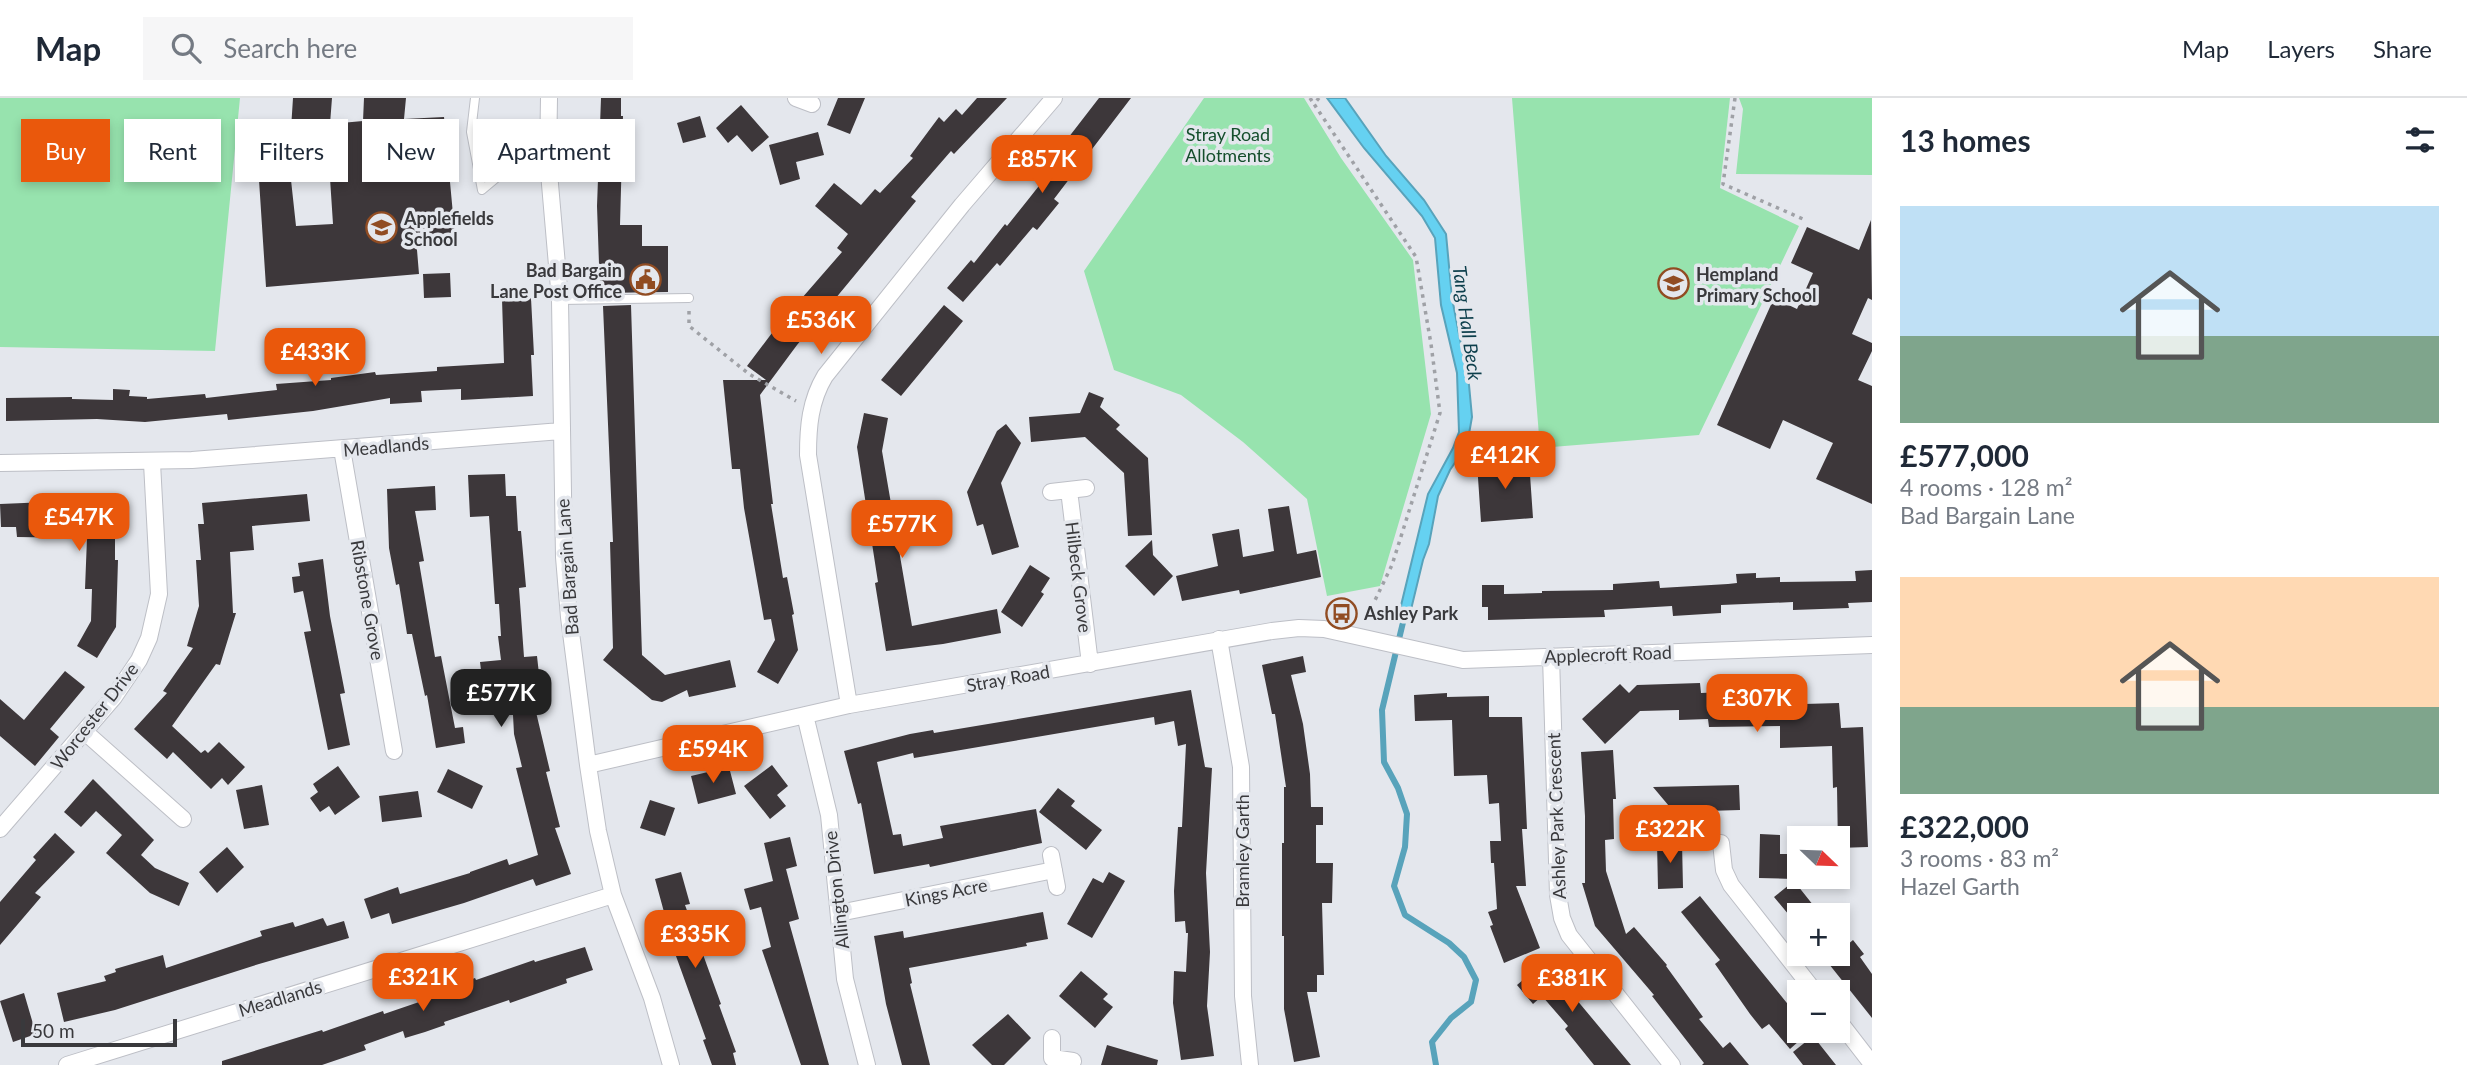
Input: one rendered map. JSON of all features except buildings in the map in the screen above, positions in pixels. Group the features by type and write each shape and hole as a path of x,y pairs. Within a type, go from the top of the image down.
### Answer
{"street":[{"name":"Bad Bargain Lane","path":"549,98 549,119"},
{"path":"796,98 813,104"},
{"path":"849,705 808,456 808,433 816,392 825,376 962,205 1054,98"},
{"name":"Bad Bargain Lane","path":"550,182 560,300 566,581 588,765 598,831 613,895 652,998 671,1065"},
{"name":"Meadlands","path":"0,463 152,463 561,432"},
{"name":"Ribstone Grove","path":"342,449 394,751"},
{"name":"Worcester Drive","path":"2,822 114,697 149,638 156,615 159,582 152,463"},
{"path":"1051,492 1086,488"},
{"name":"Hilbeck Grove","path":"1069,490 1090,664"},
{"name":"Stray Road","path":"588,765 849,705 1219,639 1299,628 1358,636 1429,654"},
{"name":"Bramley Garth","path":"1219,639 1241,767 1243,996 1250,1065"},
{"name":"Applecroft Road","path":"1429,654 1463,660 1872,645"},
{"name":"Ashley Park Crescent","path":"1551,656 1558,895 1562,918 1569,935 1583,955 1672,1065"},
{"name":"Allington Drive","path":"805,715 829,815 845,979 867,1065"},
{"path":"85,732 183,819"},
{"path":"1721,843 1724,870 1731,885 1806,980"},
{"name":"Kings Acre","path":"839,914 1053,862 1057,887"},
{"name":"Meadlands","path":"67,1065 613,895"},
{"path":"1850,1036 1872,1064"},
{"path":"1052,1038 1049,1062 1073,1061"}],"lane":[{"path":"473,143 471,132 475,98"},
{"path":"480,182 482,190 492,182"},
{"path":"560,300 689,298"}],"path":[{"path":"1310,98 1416,257 1440,413 1392,565 1358,636"},
{"path":"1314,104 1319,98"},
{"path":"1735,98 1723,184 1803,219"},
{"path":"689,298 689,326 749,374 811,410"}],"green space":[{"path":"0,98 240,98 238,119 235,119 235,149 215,351 0,347"},
{"name":"Stray Road Allotments","path":"1204,98 1304,98 1341,158 1413,260 1431,414 1380,586 1327,596 1307,499 1243,442 1181,395 1114,370 1084,271"},
{"path":"1512,98 1730,98 1720,188 1799,226 1699,435 1540,448"},
{"path":"1739,98 1872,98 1872,175 1736,174 1743,109"}],"water":[{"path":"1327,98 1345,98 1386,156 1424,200 1446,234 1452,298 1469,385 1472,417 1467,445 1450,470 1438,496 1429,544 1408,622 1398,618 1428,494 1459,432 1457,373 1441,305 1435,238 1422,216 1364,148"}],"waterway":[{"name":"Tang Hall Beck","path":"1405,614 1382,710 1384,762 1398,788 1407,814 1405,847 1394,886 1405,915 1449,943 1464,957 1476,980 1471,1002 1451,1018 1432,1042 1436,1065"}],"place":[{"name":"Applefields School","path":"381,228"},
{"name":"Bad Bargain Lane Post Office","path":"645,280"},
{"name":"Hempland Primary School","path":"1673,284"},
{"name":"Ashley Park","path":"1341,613"}]}
